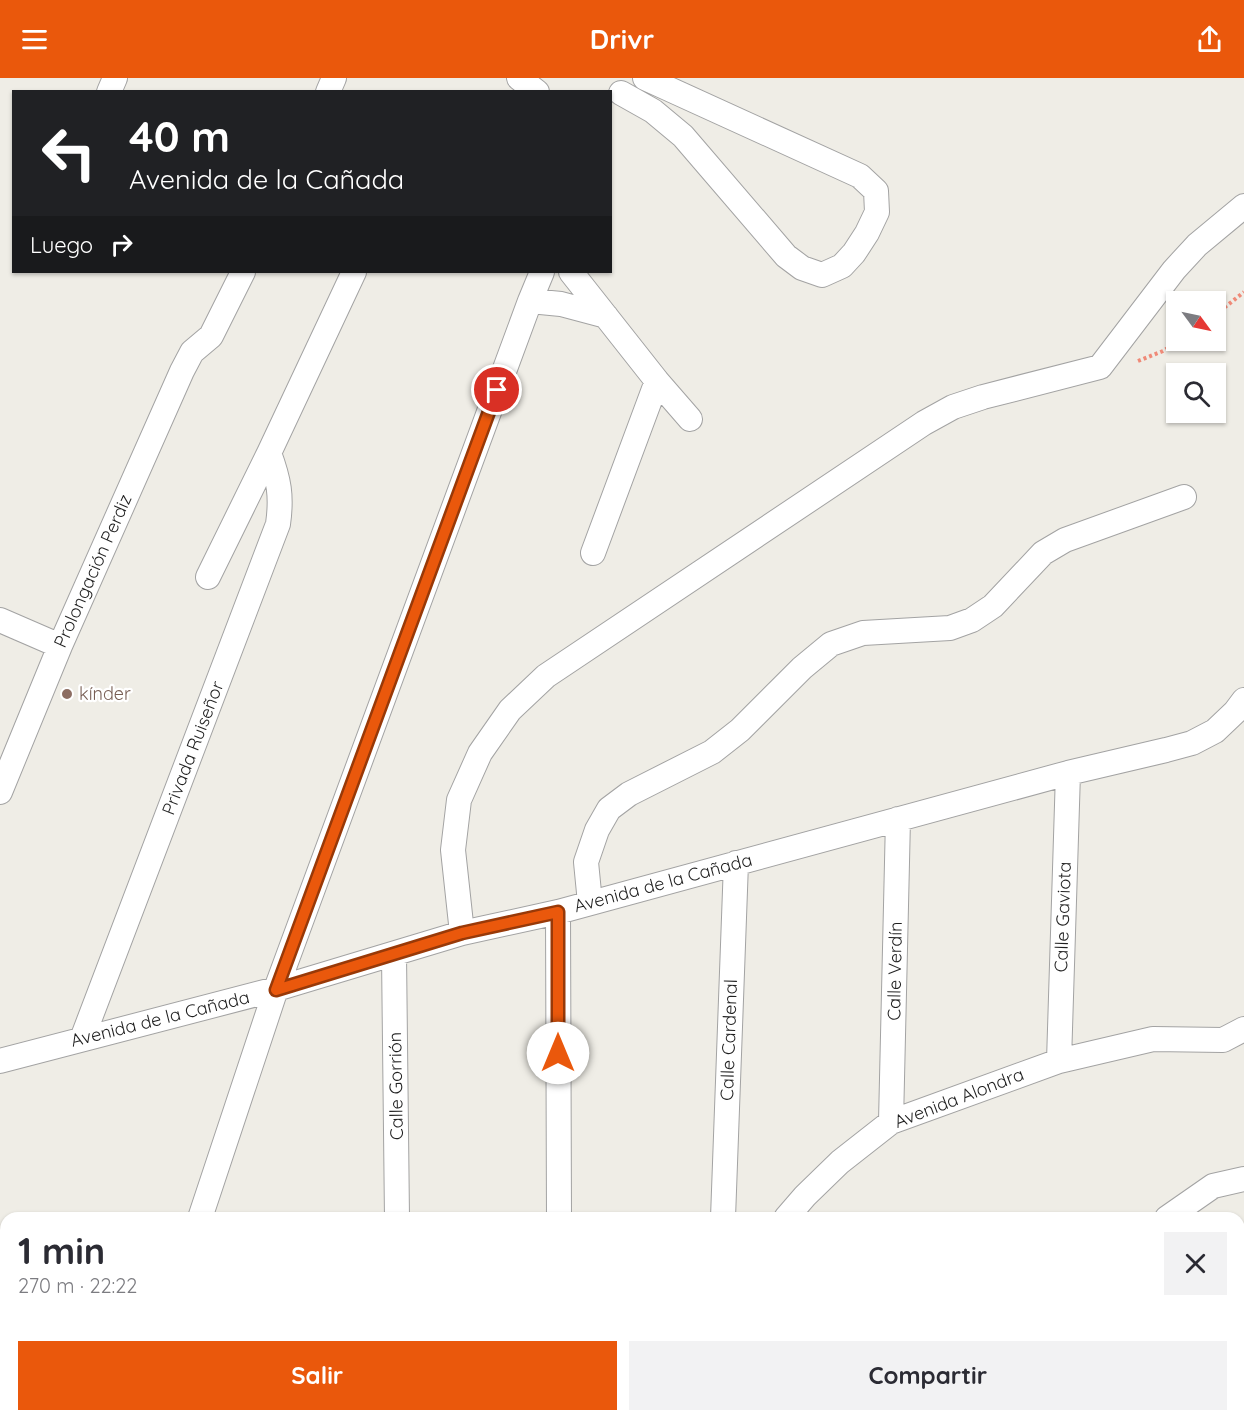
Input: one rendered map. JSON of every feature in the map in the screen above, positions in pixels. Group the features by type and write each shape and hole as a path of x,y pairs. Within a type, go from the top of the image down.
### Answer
{"street":[{"path":"519,78 534,90"},
{"path":"620,94 653,111 683,136 786,256 802,268 822,275 842,266 855,253 877,212 876,191 860,176 645,78"},
{"path":"462,933 453,850 459,800 480,753 510,710 546,675 924,423 963,404 1100,367 1174,270 1197,245 1244,206"},
{"name":"Prolongación Perdiz","path":"3,776 182,371 192,352 210,336 242,273"},
{"path":"208,577 354,273"},
{"path":"202,1212 276,990 542,273"},
{"path":"573,273 657,381 690,419"},
{"path":"530,301 561,304 606,316"},
{"path":"593,553 657,381"},
{"name":"Privada Ruiseñor","path":"82,1039 278,524 281,502 279,479 269,453"},
{"path":"590,903 586,862 597,830 609,809 629,794 712,752 740,730 802,668 831,644 862,633 950,628 972,620 993,606 1043,553 1065,540 1184,497"},
{"path":"0,620 60,646"},
{"name":"Avenida de la Cañada","path":"0,1061 276,990 462,933 558,912 1068,773 1192,743 1215,731 1244,700"},
{"name":"Calle Gaviota","path":"1059,1061 1068,773"},
{"name":"Calle Verdín","path":"891,1122 898,819"},
{"name":"Calle Cardenal","path":"723,1212 736,863"},
{"path":"558,912 559,1212"},
{"name":"Calle Gorrión","path":"394,955 397,1212"},
{"name":"Avenida Alondra","path":"791,1212 840,1162 891,1122 1059,1061 1153,1039 1222,1040 1244,1029"},
{"path":"1176,1212 1213,1186 1241,1179"}],"path":[{"path":"1226,306 1244,292"}],"place":[{"name":"kínder","path":"67,694"}],"route":[{"path":"497,390 276,990 462,933 558,912 558,1053"}]}
